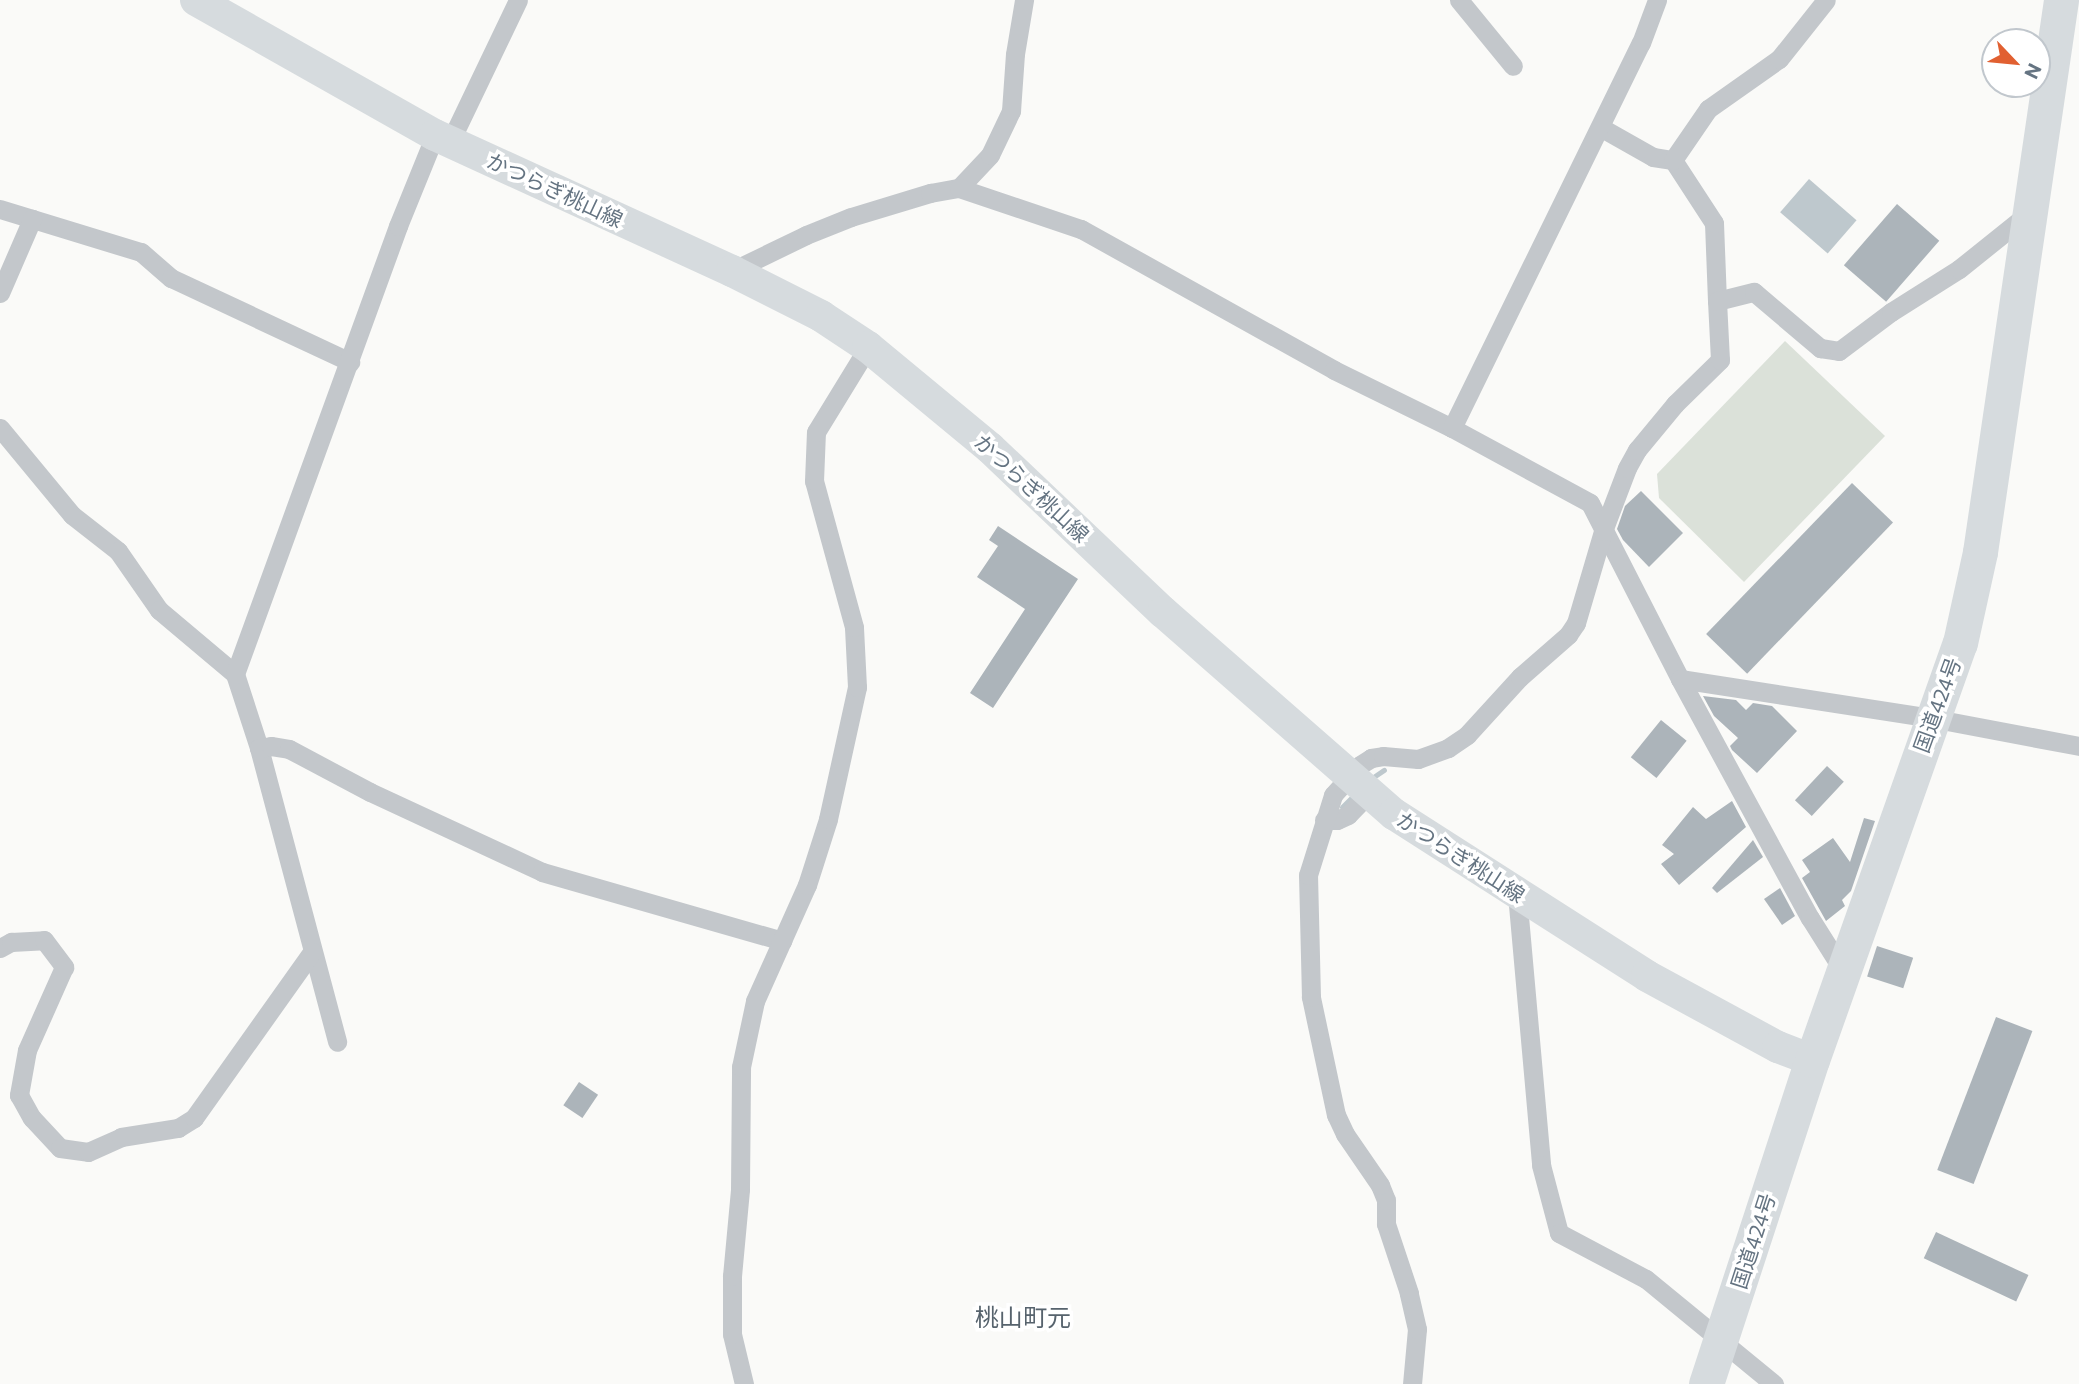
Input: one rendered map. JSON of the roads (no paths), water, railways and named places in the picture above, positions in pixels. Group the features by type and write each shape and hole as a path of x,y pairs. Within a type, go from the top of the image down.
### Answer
{"highway":[{"name":"国道424号","path":"1706,1384 1812,1060 1931,718 1960,643 1980,552 2061,0"}],"main road":[{"name":"かつらぎ桃山線","path":"196,0 443,139 732,271 821,316 868,346 990,448 1163,612 1394,814 1647,976 1778,1047 1812,1060"}],"street":[{"path":"234,674 398,226 518,0"},
{"path":"959,188 990,155 1011,111 1014,54 1024,0"},
{"path":"1459,0 1513,66"},
{"path":"1452,428 1641,43 1657,0"},
{"path":"1673,160 1708,109 1779,59 1826,0"},
{"path":"1412,1384 1417,1329 1409,1293 1386,1224 1386,1200 1380,1185 1345,1134 1336,1115 1311,997 1308,875 1333,795 1359,784 1371,758 1383,755 1418,759 1448,748 1467,734 1576,623 1603,531 1637,450 1675,404 1720,360 1714,223 1673,160 1653,156 1600,127"},
{"path":"732,271 851,217 930,193 959,188 1081,229 1334,370 1452,428 1590,503 1679,680 1810,918 1844,972"},
{"path":"0,209 141,252 171,278 350,362"},
{"path":"1717,301 1755,292 1820,348 1839,351 1891,312 1959,269 2030,213"},
{"path":"0,293 32,219"},
{"path":"744,1384 732,1334 740,1189 741,1067 755,1001 807,885 828,819 858,687 854,627 814,481 816,432 868,346"},
{"path":"0,428 72,515 118,551 159,610 234,674 259,748 337,1042"},
{"path":"1679,680 1931,718 2079,746"},
{"path":"259,748 271,746 289,749 370,792 542,872 782,941"},
{"path":"1517,894 1541,1165 1559,1233 1646,1279 1774,1384"},
{"path":"0,948 11,942 44,940 64,967 27,1050 19,1095 32,1118 60,1148 88,1152 121,1137 178,1128 194,1118 312,951"}],"waterway":[{"path":"1369,780 1384,770"},
{"path":"1342,807 1354,795"}],"district":[{"name":"桃山町元","path":"1023,1317"}]}
